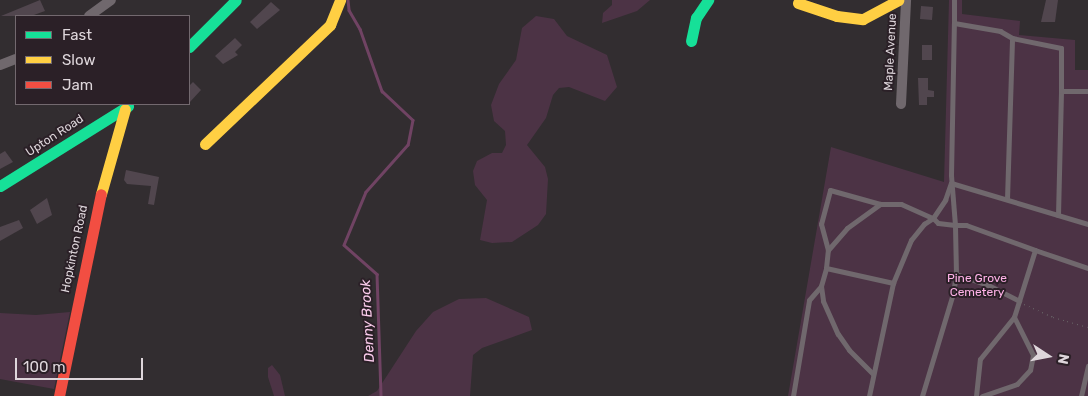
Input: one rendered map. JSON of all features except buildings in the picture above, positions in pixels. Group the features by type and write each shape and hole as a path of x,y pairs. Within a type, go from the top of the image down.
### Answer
{"main road":[{"path":"190,45 236,0"},
{"path":"205,144 330,25 340,0"},
{"path":"691,41 696,18 708,0"},
{"path":"798,3 837,16 863,19 878,14 898,0"},
{"name":"Upton Road","path":"0,186 128,106"},
{"name":"Hopkinton Road","path":"58,396 107,166 128,106"}],"street":[{"path":"91,15 111,0"},
{"name":"Maple Avenue","path":"901,104 906,0"},
{"path":"0,65 15,59"}],"lane":[{"path":"922,396 956,274 955,225 951,183 954,0"},
{"path":"954,23 1000,31 1012,38 1061,48 1058,214"},
{"path":"1007,199 1012,38"},
{"path":"1061,91 1088,91"},
{"path":"951,183 1088,224"},
{"path":"869,396 893,283 911,240 924,224 933,218 945,200 951,183"},
{"path":"873,374 848,350 838,334 823,301 821,286 828,250 821,224 828,190 880,204 901,204 938,222 966,225 1088,268"},
{"path":"828,250 847,228 880,204"},
{"path":"976,396 980,359 1014,317 1036,250"},
{"path":"826,268 893,283"},
{"path":"956,274 988,285 1019,301"},
{"path":"793,396 809,300 821,286"},
{"path":"982,396 1017,384 1030,370 1033,355 1014,317"},
{"path":"1081,396 1088,366"}],"path":[{"path":"1019,301 1053,317 1088,327"}],"green space":[{"path":"612,0 650,0 637,11 602,23 603,13 612,5"},
{"name":"Pine Grove Cemetery","path":"949,0 962,0 962,14 1020,21 1019,35 1075,40 1075,70 1088,70 1088,396 788,396 831,147 944,182"},
{"path":"536,16 554,19 567,36 607,55 617,87 605,101 569,87 559,88 553,95 546,118 527,145 545,167 548,179 546,214 538,225 512,242 492,243 480,240 487,200 475,185 473,171 477,161 492,153 502,153 506,145 505,131 494,121 491,105 499,84 516,60 522,28"},
{"path":"486,298 529,317 532,330 482,348 473,355 470,396 368,396 377,391 416,331 433,312 459,299"},
{"path":"70,312 54,389 0,379 0,313 36,315"},
{"path":"272,365 280,375 285,396 274,396 268,377 268,368"}],"waterway":[{"name":"Denny Brook","path":"348,0 349,10 360,29 382,91 413,120 408,145 366,192 344,245 377,274 381,396"}],"traffic: fast":[{"path":"190,46 236,0"},
{"path":"691,41 696,18 708,0"},
{"path":"0,186 128,106"}],"traffic: slow":[{"path":"205,144 330,25 340,0"},
{"path":"798,3 837,16 863,19 898,0"},
{"path":"101,194 125,109"}],"traffic: jam":[{"path":"59,396 101,194"}]}
